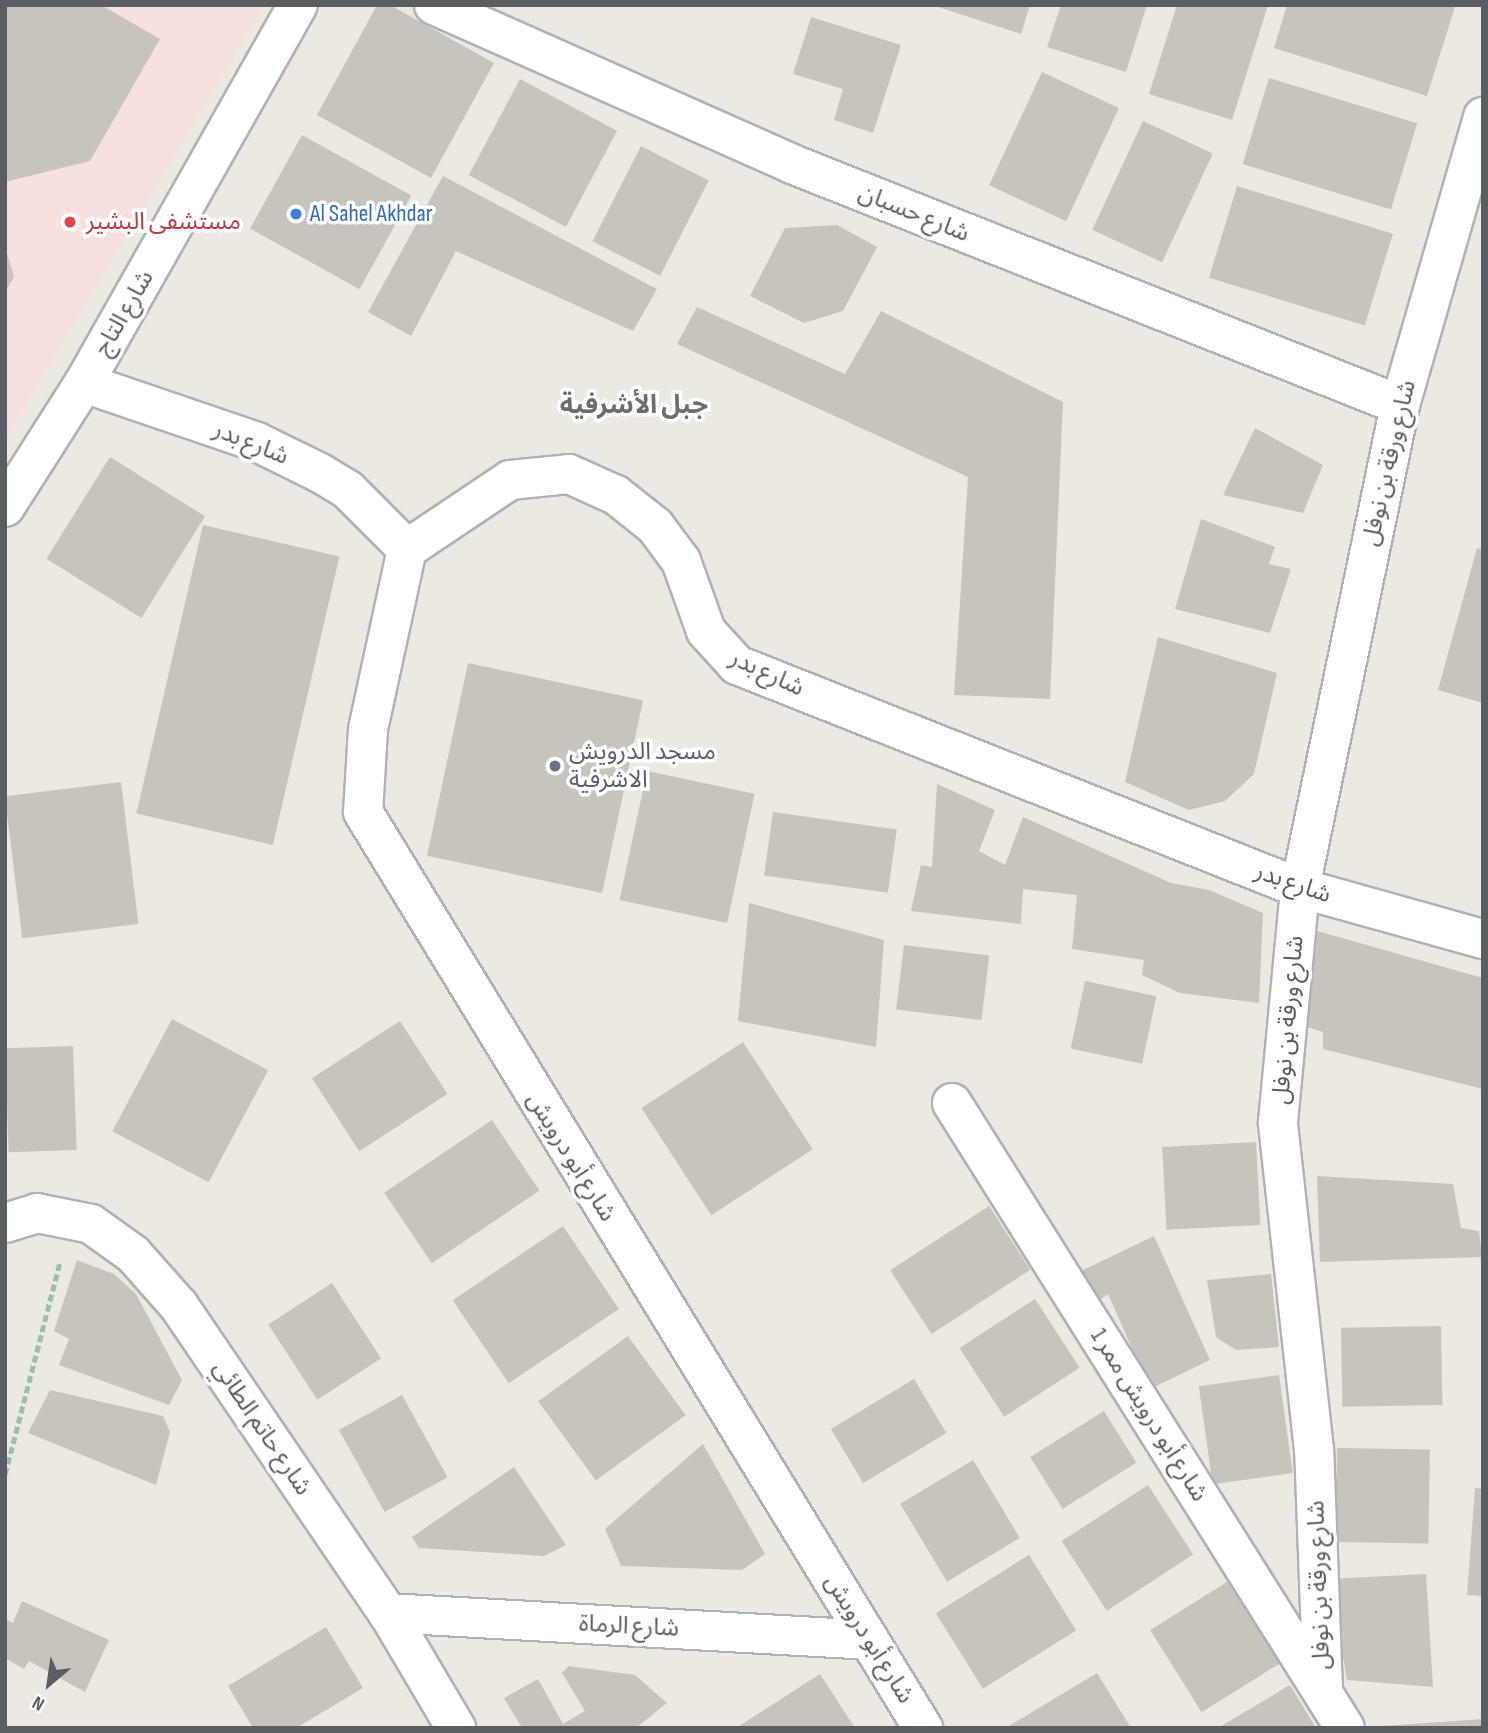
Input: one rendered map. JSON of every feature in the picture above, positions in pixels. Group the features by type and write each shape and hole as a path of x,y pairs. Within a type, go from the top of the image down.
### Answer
{"street":[{"name":"شارع التاج","path":"5,507 84,383 298,5"},
{"name":"شارع حسبان","path":"435,5 804,169 1400,405"},
{"name":"شارع ورقة بن نوفل","path":"1323,1691 1314,1450 1278,1135 1300,888 1400,405 1483,117"},
{"name":"شارع بدر","path":"84,383 257,442 320,473 348,490 407,549 510,480 548,472 589,481 655,526 681,561 706,631 737,665 1300,888 1483,939"},
{"name":"شارع أبو درويش","path":"407,549 366,742 363,812 923,1728"},
{"name":"شارع أبو درويش ممر 1","path":"952,1103 1345,1728"},
{"name":"شارع حاتم الطائي","path":"5,1223 37,1213 91,1224 133,1254 179,1306 388,1613 456,1728"},
{"name":"شارع الرماة","path":"388,1613 869,1640"}],"path":[{"path":"5,1474 64,1247"}],"shaded area":[{"name":"مستشفى البشير","path":"5,5 264,5 5,439"}],"building":[{"path":"5,5 101,5 160,39 90,161 5,182"},
{"path":"377,5 390,5 494,63 431,178 317,115"},
{"path":"932,5 1030,5 1021,34"},
{"path":"1061,5 1147,5 1126,72 1047,47"},
{"path":"1177,5 1268,5 1232,120 1149,94"},
{"path":"1287,5 1455,7 1427,96 1274,48"},
{"path":"811,17 901,45 873,133 834,120 843,89 793,74"},
{"path":"1042,72 1119,108 1066,221 989,185"},
{"path":"1269,78 1417,123 1391,209 1243,164"},
{"path":"520,79 617,131 566,227 469,175"},
{"path":"1143,121 1213,154 1162,262 1092,230"},
{"path":"302,135 411,196 359,289 250,229"},
{"path":"641,146 709,181 660,276 592,241"},
{"path":"443,176 657,289 633,331 456,251 411,336 368,312"},
{"path":"1237,186 1393,234 1365,325 1209,278"},
{"path":"837,225 877,247 843,311 804,323 750,296 785,228"},
{"path":"5,251 14,277 5,292"},
{"path":"697,307 845,374 881,311 1063,402 1050,699 954,695 968,477 677,344"},
{"path":"1255,428 1323,465 1303,513 1223,495"},
{"path":"110,457 205,516 141,618 46,559"},
{"path":"1201,519 1275,547 1269,564 1291,569 1270,633 1175,609"},
{"path":"203,525 339,556 273,845 136,813"},
{"path":"1477,548 1483,550 1483,703 1438,690"},
{"path":"1158,637 1277,673 1254,774 1225,801 1189,810 1125,782"},
{"path":"468,663 643,700 602,893 427,856"},
{"path":"647,771 755,794 727,923 620,900"},
{"path":"121,782 138,924 22,938 5,796"},
{"path":"937,784 995,810 979,851 1005,865 1023,817 1171,883 1209,890 1263,913 1259,1003 1180,993 1142,975 1144,960 1072,949 1077,895 1023,889 1021,924 911,911 921,865 932,867"},
{"path":"773,812 897,829 888,893 764,875"},
{"path":"749,903 884,940 876,1047 738,1021"},
{"path":"1314,930 1483,978 1483,1089 1323,1049 1323,1032 1301,1025"},
{"path":"904,945 989,955 981,1020 896,1010"},
{"path":"1085,981 1156,996 1142,1064 1071,1048"},
{"path":"172,1019 268,1070 209,1182 112,1131"},
{"path":"400,1021 447,1094 359,1151 312,1078"},
{"path":"743,1042 813,1149 711,1215 642,1108"},
{"path":"73,1046 77,1150 9,1152 5,1048"},
{"path":"492,1120 540,1190 432,1263 384,1193"},
{"path":"1256,1142 1260,1225 1166,1230 1162,1147"},
{"path":"1317,1176 1453,1184 1461,1228 1479,1231 1482,1257 1320,1262"},
{"path":"989,1206 1030,1270 931,1334 890,1270"},
{"path":"563,1226 619,1309 509,1383 453,1300"},
{"path":"1154,1236 1210,1360 1150,1389 1108,1294 1098,1301 1081,1271"},
{"path":"77,1260 114,1274 136,1294 182,1380 169,1405 59,1365 69,1339 54,1331"},
{"path":"1271,1274 1279,1347 1236,1350 1216,1337 1207,1280"},
{"path":"332,1283 381,1358 317,1400 268,1324"},
{"path":"1035,1299 1080,1368 1004,1417 960,1348"},
{"path":"1441,1326 1442,1405 1342,1407 1341,1328"},
{"path":"628,1336 686,1415 596,1481 538,1401"},
{"path":"1279,1375 1293,1473 1213,1484 1199,1386"},
{"path":"914,1379 946,1433 863,1483 831,1429"},
{"path":"50,1390 163,1416 170,1432 156,1485 28,1433"},
{"path":"402,1395 448,1477 385,1512 339,1430"},
{"path":"1104,1411 1136,1463 1063,1509 1030,1457"},
{"path":"703,1444 765,1554 742,1570 621,1566 605,1529"},
{"path":"1337,1448 1430,1450 1428,1544 1335,1542"},
{"path":"973,1460 1020,1538 947,1582 900,1504"},
{"path":"514,1467 566,1545 544,1556 419,1548 412,1537"},
{"path":"1148,1485 1193,1555 1107,1611 1062,1541"},
{"path":"1475,1488 1483,1489 1483,1596 1467,1595"},
{"path":"1029,1555 1076,1630 983,1689 936,1613"},
{"path":"1426,1574 1433,1687 1347,1680 1329,1579"},
{"path":"1235,1577 1286,1659 1202,1712 1150,1630"},
{"path":"22,1601 109,1640 85,1692 29,1661 24,1669 5,1658 5,1619 13,1623"},
{"path":"326,1627 363,1688 296,1728 253,1728 228,1686"},
{"path":"569,1666 635,1675 667,1703 636,1728 522,1728 504,1698 538,1679 563,1724 585,1711 562,1673"},
{"path":"1097,1673 1131,1728 1009,1726"},
{"path":"820,1674 855,1728 736,1728"},
{"path":"1290,1685 1316,1728 1218,1728"},
{"path":"1483,1719 1483,1728 1382,1726"}],"place":[{"name":"Al Sahel Akhdar","path":"296,214"},
{"name":"مستشفى البشير","path":"70,222"},
{"name":"مسجد الدرويش الاشرفية","path":"555,766"}],"district":[{"name":"جبل الأشرفية","path":"634,406"}]}
